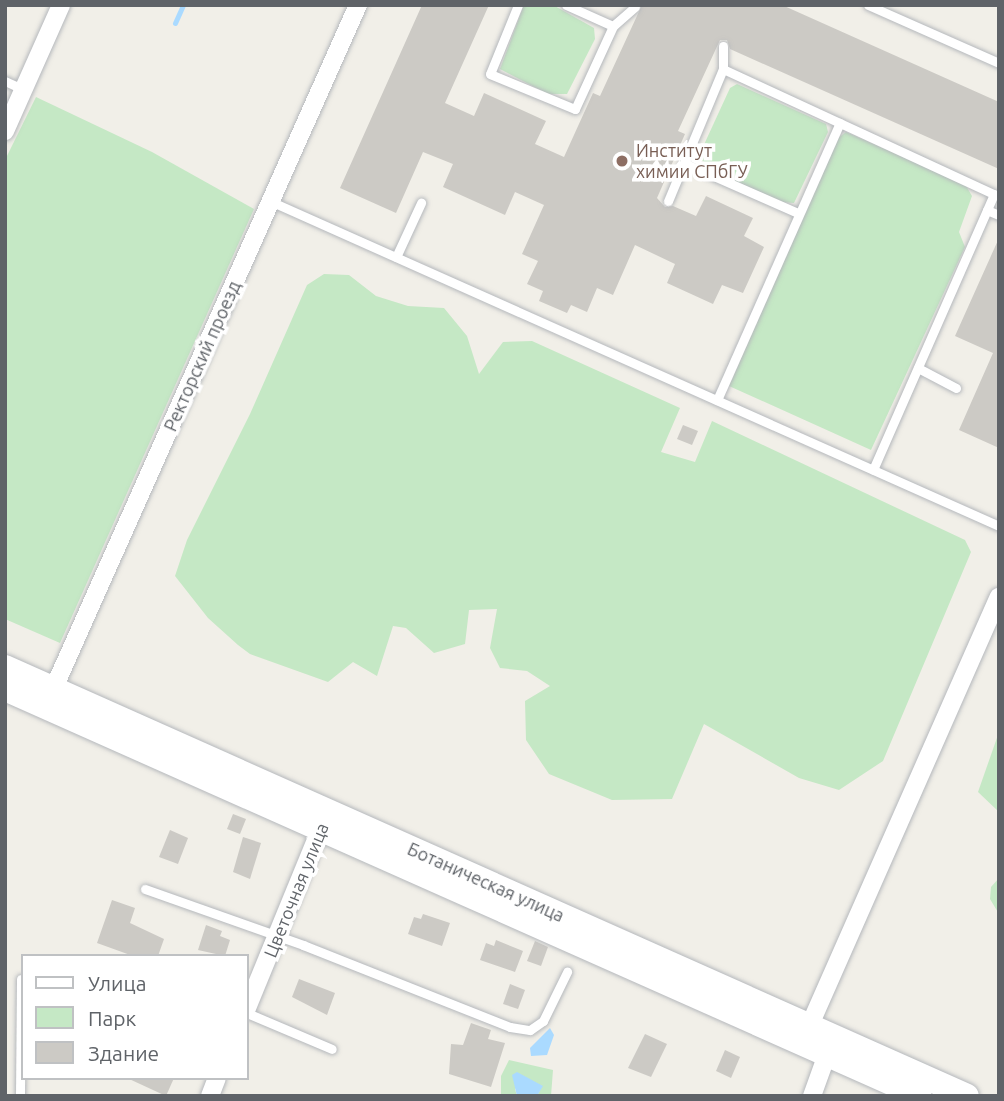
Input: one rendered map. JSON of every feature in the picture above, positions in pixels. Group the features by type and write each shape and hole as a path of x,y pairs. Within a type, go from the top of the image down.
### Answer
{"street":[{"path":"5,131 61,5"},
{"name":"Ректорский проезд","path":"50,698 358,5"},
{"path":"806,1035 999,597"},
{"name":"Ботаническая улица","path":"5,667 50,698 806,1035 967,1096"},
{"name":"Ботаническая улица","path":"5,689 50,698"},
{"name":"Цветочная улица","path":"248,1008 324,820"},
{"path":"812,1096 830,1045"},
{"name":"Ботаническая улица","path":"830,1045 920,1096"}],"lane":[{"path":"518,5 490,74 575,109 613,26 635,7"},
{"path":"566,5 613,26"},
{"path":"868,5 999,63"},
{"path":"668,201 723,69 723,46"},
{"path":"723,69 994,194 873,470"},
{"path":"5,81 23,90"},
{"path":"717,400 840,122"},
{"path":"684,163 798,213"},
{"path":"270,201 999,526"},
{"path":"396,257 421,204"},
{"path":"987,210 999,215"},
{"path":"918,368 956,388"},
{"path":"145,889 277,936 437,1001 530,1030 543,1021 567,972"},
{"path":"20,1096 21,979"},
{"path":"248,1011 332,1049"}],"green space":[{"path":"524,5 553,5 594,28 595,39 567,94 548,94 500,69"},
{"path":"737,84 826,124 828,132 794,203 782,202 711,170 702,160 702,149 730,88"},
{"path":"36,97 152,152 254,209 60,643 5,619 5,160"},
{"path":"846,132 965,184 972,196 959,232 965,247 871,450 729,386 838,138"},
{"path":"324,274 349,275 376,296 408,306 444,308 467,336 479,374 503,342 532,341 680,408 661,452 695,462 712,421 965,540 971,552 883,761 839,790 799,778 704,724 672,799 612,800 549,774 526,740 525,701 550,686 527,671 500,668 490,648 497,609 469,610 465,644 434,653 406,628 393,626 377,676 353,662 328,682 250,654 238,645 208,618 175,576 187,540 250,414 307,285"},
{"path":"999,732 999,812 978,792"},
{"path":"999,878 999,914 990,899 991,887"},
{"path":"509,1060 553,1070 551,1096 537,1096 542,1086 524,1079 515,1089 517,1096 501,1096 501,1076"}],"water":[{"path":"550,1028 554,1035 547,1055 531,1056 530,1048"},
{"path":"517,1072 543,1086 537,1096 517,1096 512,1075"}],"building":[{"name":"Институт химии СПбГУ","path":"422,5 489,5 445,103 474,116 484,93 546,121 535,144 564,157 593,93 600,96 642,5 782,5 999,102 999,169 730,49 727,40 720,40 678,131 685,134 657,198 665,207 673,206 696,216 706,196 753,218 744,236 764,247 743,293 722,285 713,304 667,283 675,264 635,245 613,295 597,288 587,312 571,305 567,313 539,301 543,291 527,284 538,261 522,254 544,205 515,192 505,215 443,187 453,164 423,152 396,213 340,188"},
{"path":"999,238 999,448 959,430 993,353 955,336"},
{"path":"683,425 698,431 692,445 677,439"},
{"path":"233,814 246,819 240,834 227,829"},
{"path":"170,830 188,838 178,864 159,857"},
{"path":"243,837 261,843 250,879 233,872"},
{"path":"112,900 135,908 130,923 164,939 159,954 127,954 97,943"},
{"path":"423,914 450,923 442,946 408,934 414,917 421,919"},
{"path":"206,925 222,931 220,936 230,940 226,954 198,950"},
{"path":"496,940 523,951 515,972 480,960 486,943 494,946"},
{"path":"535,941 548,947 541,966 527,961"},
{"path":"299,979 335,993 327,1015 292,997"},
{"path":"510,984 525,990 518,1009 503,1004"},
{"path":"471,1023 491,1030 488,1039 505,1043 491,1087 449,1074 451,1044 463,1045"},
{"path":"645,1034 667,1044 651,1077 628,1068"},
{"path":"725,1050 740,1057 731,1078 716,1071"},
{"path":"131,1080 173,1080 166,1096"}],"waterway":[{"path":"175,23 183,5"}],"place":[{"name":"Институт химии СПбГУ","path":"622,161"}]}
